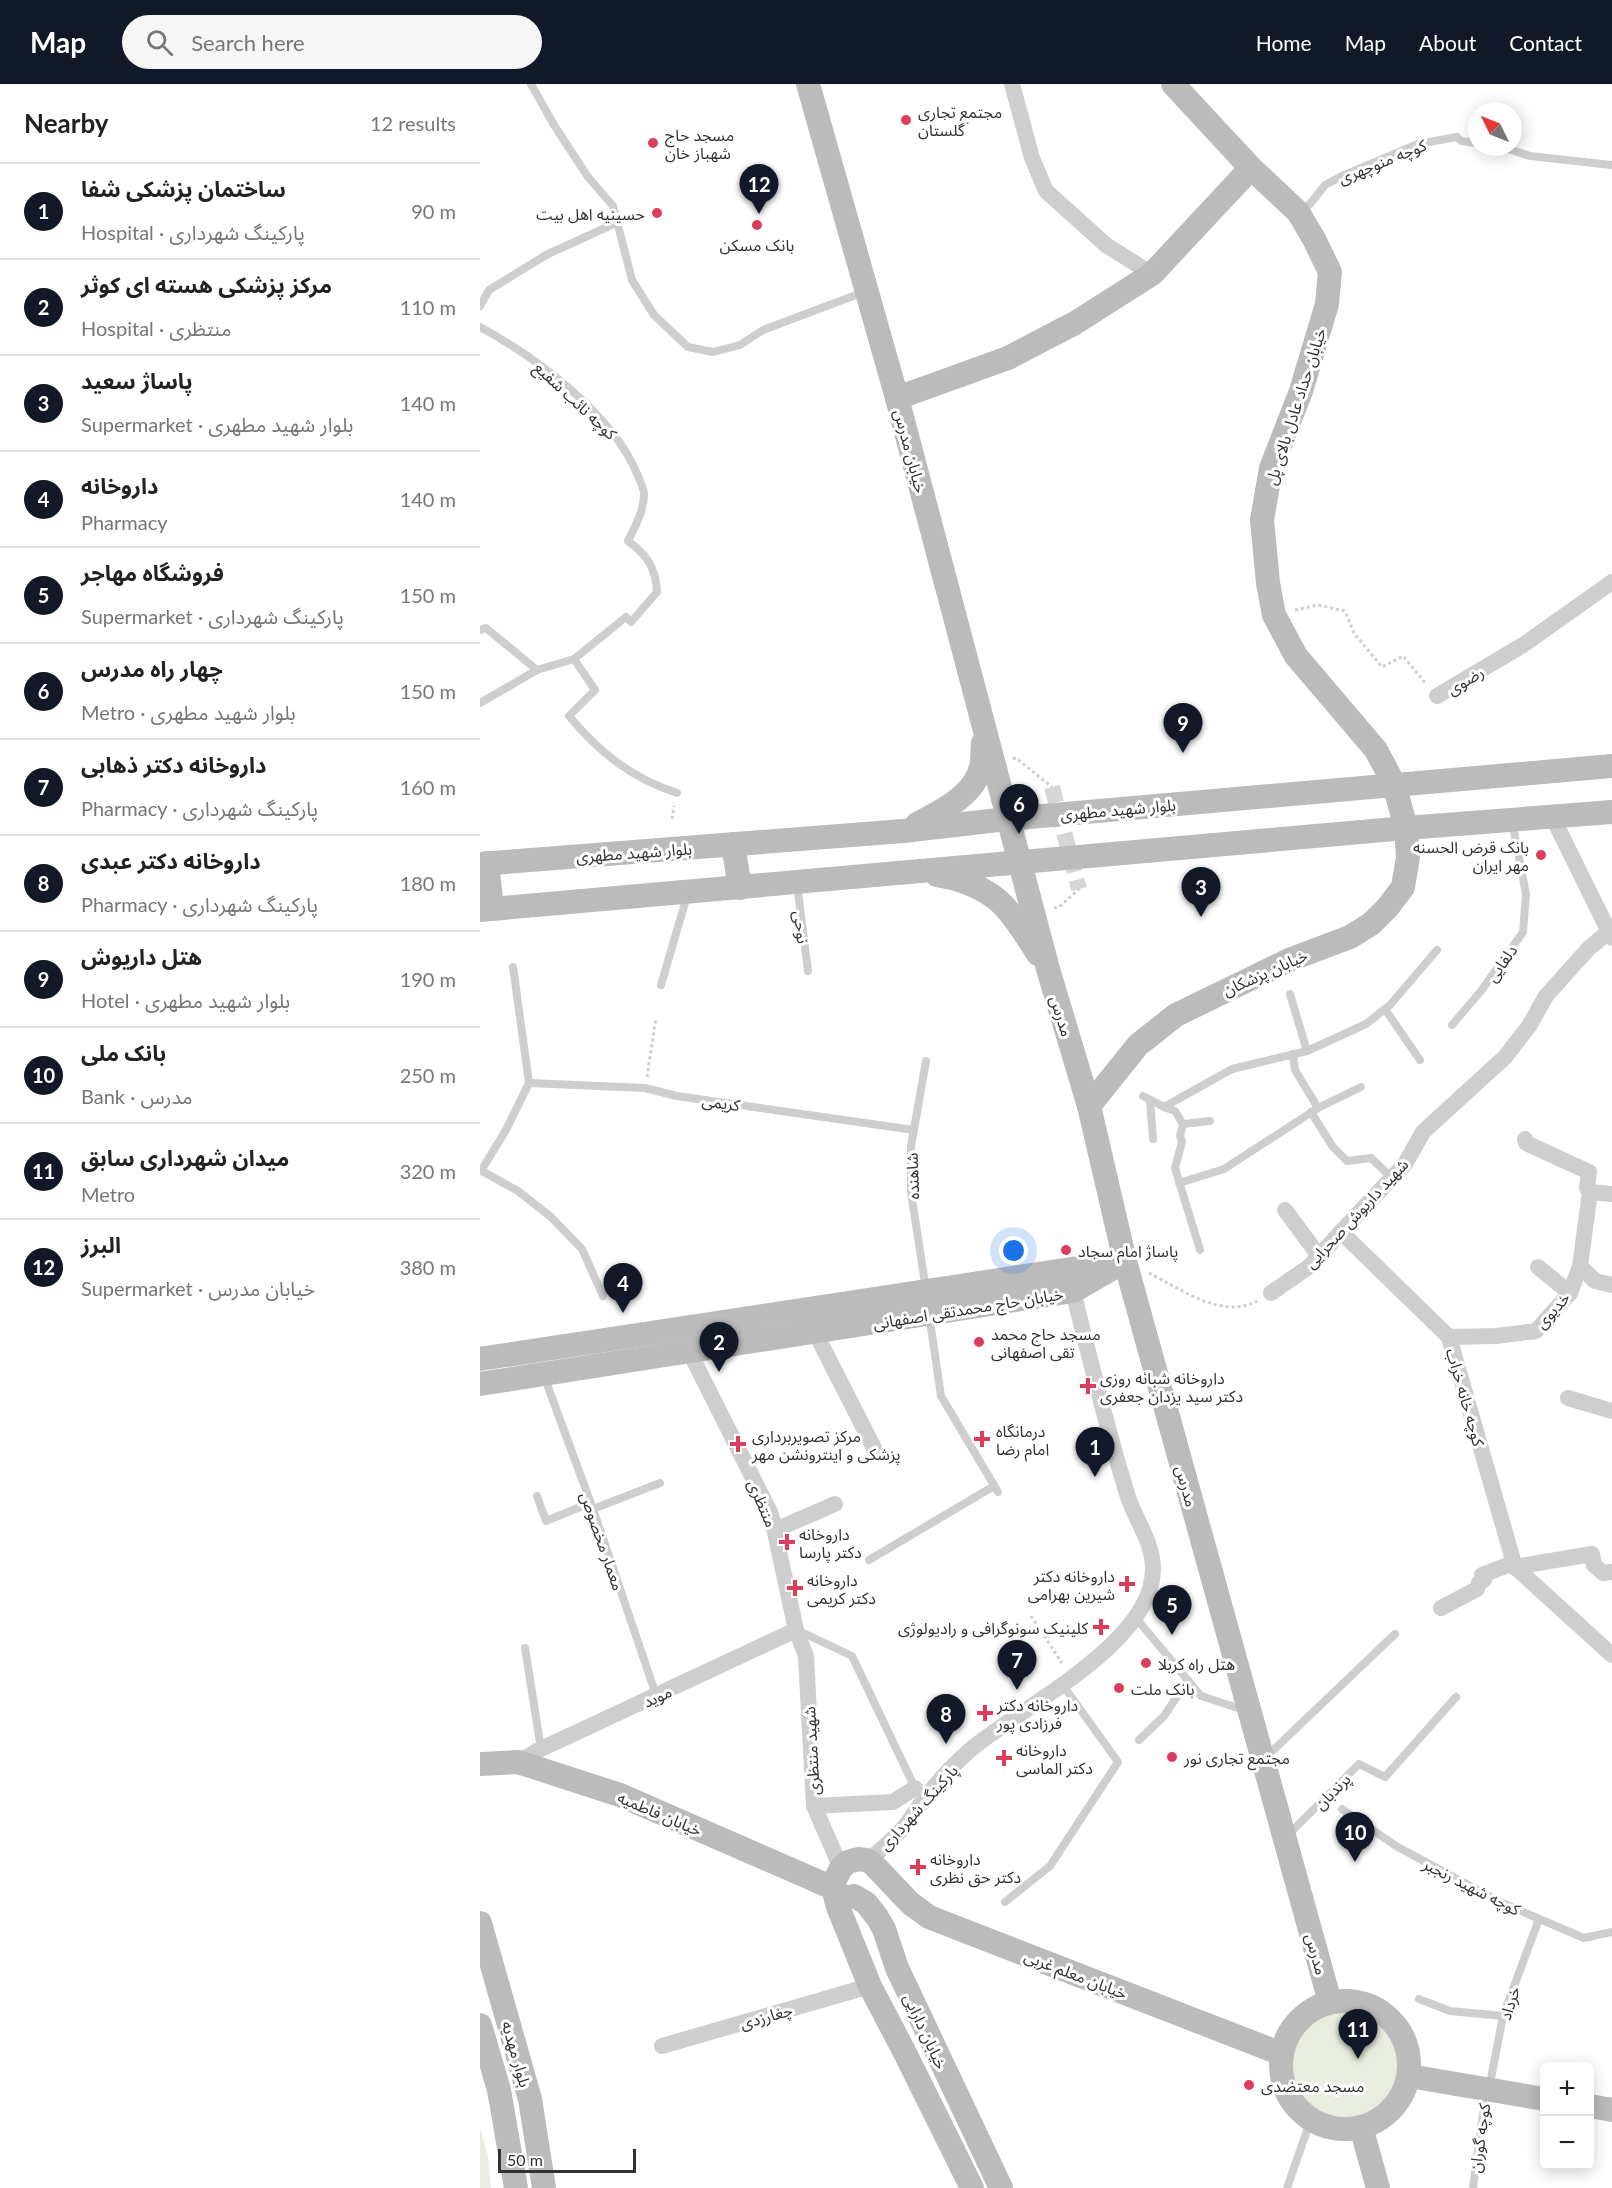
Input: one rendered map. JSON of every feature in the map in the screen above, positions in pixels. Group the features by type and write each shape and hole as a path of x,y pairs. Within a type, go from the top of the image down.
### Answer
{"main road":[{"name":"خیابان حداد عادل بالای پل","path":"1173,84 1251,168 1298,212 1314,238 1330,272 1327,304 1301,392 1271,468 1262,520 1267,572 1275,615 1296,656 1376,750 1395,784"},
{"name":"خیابان مدرس","path":"813,85 1019,863"},
{"path":"897,398 1008,358 1075,323 1152,274 1251,168"},
{"path":"903,831 945,809 969,789 981,768 984,731"},
{"name":"بلوار شهید مطهری","path":"484,864 903,831 1008,819 1612,766"},
{"name":"خیابان پزشکان","path":"1089,1106 1138,1045 1176,1015 1257,974 1350,937 1371,924 1388,907 1403,887 1408,857 1406,828 1395,784"},
{"path":"484,864 486,909 1612,812"},
{"path":"733,844 740,888"},
{"name":"مدرس","path":"1019,863 1089,1106 1125,1261 1330,2002"},
{"path":"920,872 950,877 982,890 1002,903 1048,969"},
{"name":"خیابان حاج محمدتقی اصفهانی","path":"480,1359 928,1303 1073,1291 1125,1261"},
{"name":"خیابان حاج محمدتقی اصفهانی","path":"480,1384 815,1332 928,1303 1125,1261"},
{"name":"خیابان فاطمیه","path":"480,1764 518,1762 620,1795 837,1885"},
{"path":"837,1885 848,1862 858,1859 875,1868"},
{"name":"خیابان معلم غربی","path":"875,1868 910,1903 929,1917 1282,2054"},
{"name":"خیابان دارایی","path":"837,1885 866,1903 884,1929 897,1968 1001,2188"},
{"name":"خیابان دارایی","path":"837,1885 866,1975 972,2188"},
{"name":"بلوار مهدیه","path":"480,1923 530,2099 544,2188"},
{"path":"866,1975 864,1956 873,1949 884,1949 891,1953"},
{"path":"1351,2001 1372,2006 1389,2018 1402,2034 1409,2054 1408,2076 1403,2093 1392,2108 1378,2120 1361,2127 1344,2129 1326,2126 1311,2119 1297,2107 1287,2091 1282,2073 1282,2054 1288,2036 1298,2021 1313,2009 1330,2002 1351,2001"},
{"name":"بلوار مهدیه","path":"480,2025 499,2090 515,2178"},
{"path":"1408,2076 1540,2098"},
{"path":"1594,2107 1612,2110"},
{"path":"1361,2127 1378,2188"},
{"path":"515,2178 541,2162"}],"street":[{"path":"1012,84 1032,158 1046,191 1106,245 1152,274"},
{"name":"رضوی","path":"1437,696 1523,645 1612,582"},
{"path":"1552,816 1611,933"},
{"name":"شهید داریوش صحرایی","path":"1271,1293 1310,1266 1405,1164 1423,1132 1505,1057 1529,1026 1546,996 1577,961 1611,933"},
{"path":"1525,1139 1526,1143 1536,1149 1588,1172 1587,1188 1590,1192 1612,1194"},
{"name":"خدیوی","path":"1449,1337 1496,1336 1536,1331 1570,1293 1580,1266 1590,1192"},
{"path":"1285,1210 1319,1256"},
{"name":"کوچه خانه خراب","path":"1341,1232 1449,1337 1515,1567"},
{"path":"1580,1266 1595,1281 1612,1285"},
{"path":"1538,1267 1570,1293"},
{"name":"پارکینگ شهرداری","path":"875,1868 933,1787 969,1751 1122,1637 1147,1598 1152,1582 1151,1550 1129,1499 1073,1291"},
{"path":"815,1332 875,1450"},
{"name":"منتظری","path":"689,1351 771,1514 796,1630"},
{"path":"1568,1398 1612,1412"},
{"path":"775,1530 835,1504"},
{"path":"1441,1608 1477,1589 1479,1583 1484,1580 1482,1575 1508,1565 1515,1567 1592,1554 1594,1564 1603,1573 1612,1572"},
{"path":"1515,1567 1612,1655"},
{"name":"موید","path":"518,1762 541,1749 796,1630"},
{"name":"شهید منتظری","path":"796,1630 806,1656 814,1806 837,1885"},
{"path":"814,1806 893,1802 915,1788"},
{"name":"چغارزدی","path":"663,2046 866,1975"}],"lane":[{"path":"531,84 554,125 588,177 613,206 632,280 654,315 688,347 713,352 740,345 763,330 867,291"},
{"name":"کوچه منوچهری","path":"1298,212 1310,204 1325,185 1418,144 1457,137 1461,141 1468,142"},
{"path":"1522,153 1612,165"},
{"path":"480,306 489,290 546,255 618,222"},
{"name":"کوچه نائب شفیع","path":"480,327 515,346 546,368 618,437 634,466 644,493 640,516 628,541 639,549 650,562 657,592 631,622 626,617 574,659"},
{"path":"480,630 486,628 537,670"},
{"path":"480,704 537,670 574,659 595,690 569,716 587,737 626,771 677,793"},
{"name":"دلفایی","path":"1452,1025 1481,991 1523,932 1526,894 1512,819"},
{"name":"نوحی","path":"797,883 808,971"},
{"path":"661,985 688,892"},
{"path":"1164,1107 1232,1069 1307,1052 1366,1024 1385,1009 1437,950"},
{"path":"513,968 529,1083 506,1130 481,1171 518,1191 551,1217 582,1249 603,1296"},
{"path":"1290,994 1307,1052"},
{"path":"1385,1009 1420,1060"},
{"path":"1293,1054 1295,1070 1333,1147 1347,1161 1371,1158 1392,1178"},
{"name":"شاهنده","path":"869,1560 996,1489 941,1396 911,1192 911,1146 926,1062"},
{"name":"کریمی","path":"529,1083 645,1088 677,1096 914,1130"},
{"path":"1179,1183 1224,1169 1314,1110 1361,1088"},
{"path":"1152,1138 1146,1098 1175,1111 1183,1124 1180,1136 1182,1142 1175,1168 1200,1250"},
{"path":"1183,1124 1210,1121"},
{"name":"معمار مخصوص","path":"548,1387 657,1696"},
{"path":"537,1496 546,1521 660,1484"},
{"path":"1136,1618 1201,1695 1249,1711"},
{"path":"796,1630 852,1656 915,1788"},
{"path":"1263,1760 1395,1634"},
{"path":"525,1648 541,1749"},
{"path":"1005,1902 1050,1866 1118,1762 1067,1680"},
{"path":"1139,1740 1164,1716 1188,1680"},
{"name":"پرندبان","path":"1284,1838 1359,1764 1385,1777 1456,1697"},
{"name":"کوچه شهید رنجبر","path":"1342,1809 1396,1846 1500,1902 1584,1938 1612,1932"},
{"name":"خرداد","path":"1488,2089 1503,2016 1539,1919"},
{"path":"1419,1998 1450,2011 1503,2016"},
{"name":"کوچه گوران","path":"1473,2188 1488,2089"},
{"path":"1287,2188 1311,2119"}],"path":[{"name":"رضوی","path":"1275,615 1318,605 1345,611 1354,633 1382,667 1403,656 1437,696"},
{"path":"1016,758 1052,788"},
{"path":"1059,907 1078,889"},
{"path":"645,1088 656,1018"},
{"path":"1125,1261 1203,1300 1226,1308 1241,1308 1271,1293"},
{"path":"1031,1616 1067,1680"}],"shaded area":[{"path":"1345,2008 1367,2012 1385,2024 1397,2042 1401,2064 1397,2086 1385,2104 1367,2116 1345,2120 1323,2116 1305,2104 1293,2086 1289,2064 1293,2042 1305,2024 1323,2012"},
{"path":"480,2128 488,2156 491,2188 480,2188"}],"tunnel":[{"path":"1052,787 1079,889"}],"place":[{"name":"مجتمع تجاری گلستان","path":"906,120"},
{"name":"مسجد حاج شهباز خان","path":"653,143"},
{"name":"حسینیه اهل بیت","path":"657,213"},
{"name":"البرز","path":"759,214"},
{"name":"بانک مسکن","path":"757,225"},
{"name":"هتل داریوش","path":"1183,753"},
{"name":"چهار راه مدرس","path":"1019,834"},
{"name":"بانک قرض الحسنه مهر ایران","path":"1541,855"},
{"name":"پاساژ سعید","path":"1201,917"},
{"name":"پاساژ امام سجاد","path":"1066,1250"},
{"name":"داروخانه","path":"623,1313"},
{"name":"مسجد حاج محمد تقی اصفهانی","path":"979,1342"},
{"name":"مرکز پزشکی هسته ای کوثر","path":"719,1372"},
{"name":"داروخانه شبانه روزی دکتر سید یزدان جعفری","path":"1088,1386"},
{"name":"درمانگاه امام رضا","path":"982,1439"},
{"name":"مرکز تصویربرداری پزشکی و اینترونشن مهر","path":"738,1444"},
{"name":"ساختمان پزشکی شفا","path":"1095,1477"},
{"name":"داروخانه دکتر پارسا","path":"787,1542"},
{"name":"داروخانه دکتر شیرین بهرامی","path":"1127,1584"},
{"name":"داروخانه دکتر کریمی","path":"795,1588"},
{"name":"کلینیک سونوگرافی و رادیولوژی","path":"1101,1627"},
{"name":"فروشگاه مهاجر","path":"1172,1635"},
{"name":"هتل راه کربلا","path":"1146,1663"},
{"name":"بانک ملت","path":"1119,1688"},
{"name":"داروخانه دکتر ذهابی","path":"1017,1690"},
{"name":"داروخانه دکتر فرزادی پور","path":"985,1713"},
{"name":"داروخانه دکتر عبدی","path":"946,1744"},
{"name":"مجتمع تجاری نور","path":"1172,1757"},
{"name":"داروخانه دکتر الماسی","path":"1004,1758"},
{"name":"بانک ملی","path":"1355,1862"},
{"name":"داروخانه دکتر حق نظری","path":"918,1867"},
{"name":"میدان شهرداری سابق","path":"1358,2059"},
{"name":"مسجد معتضدی","path":"1249,2085"}]}
